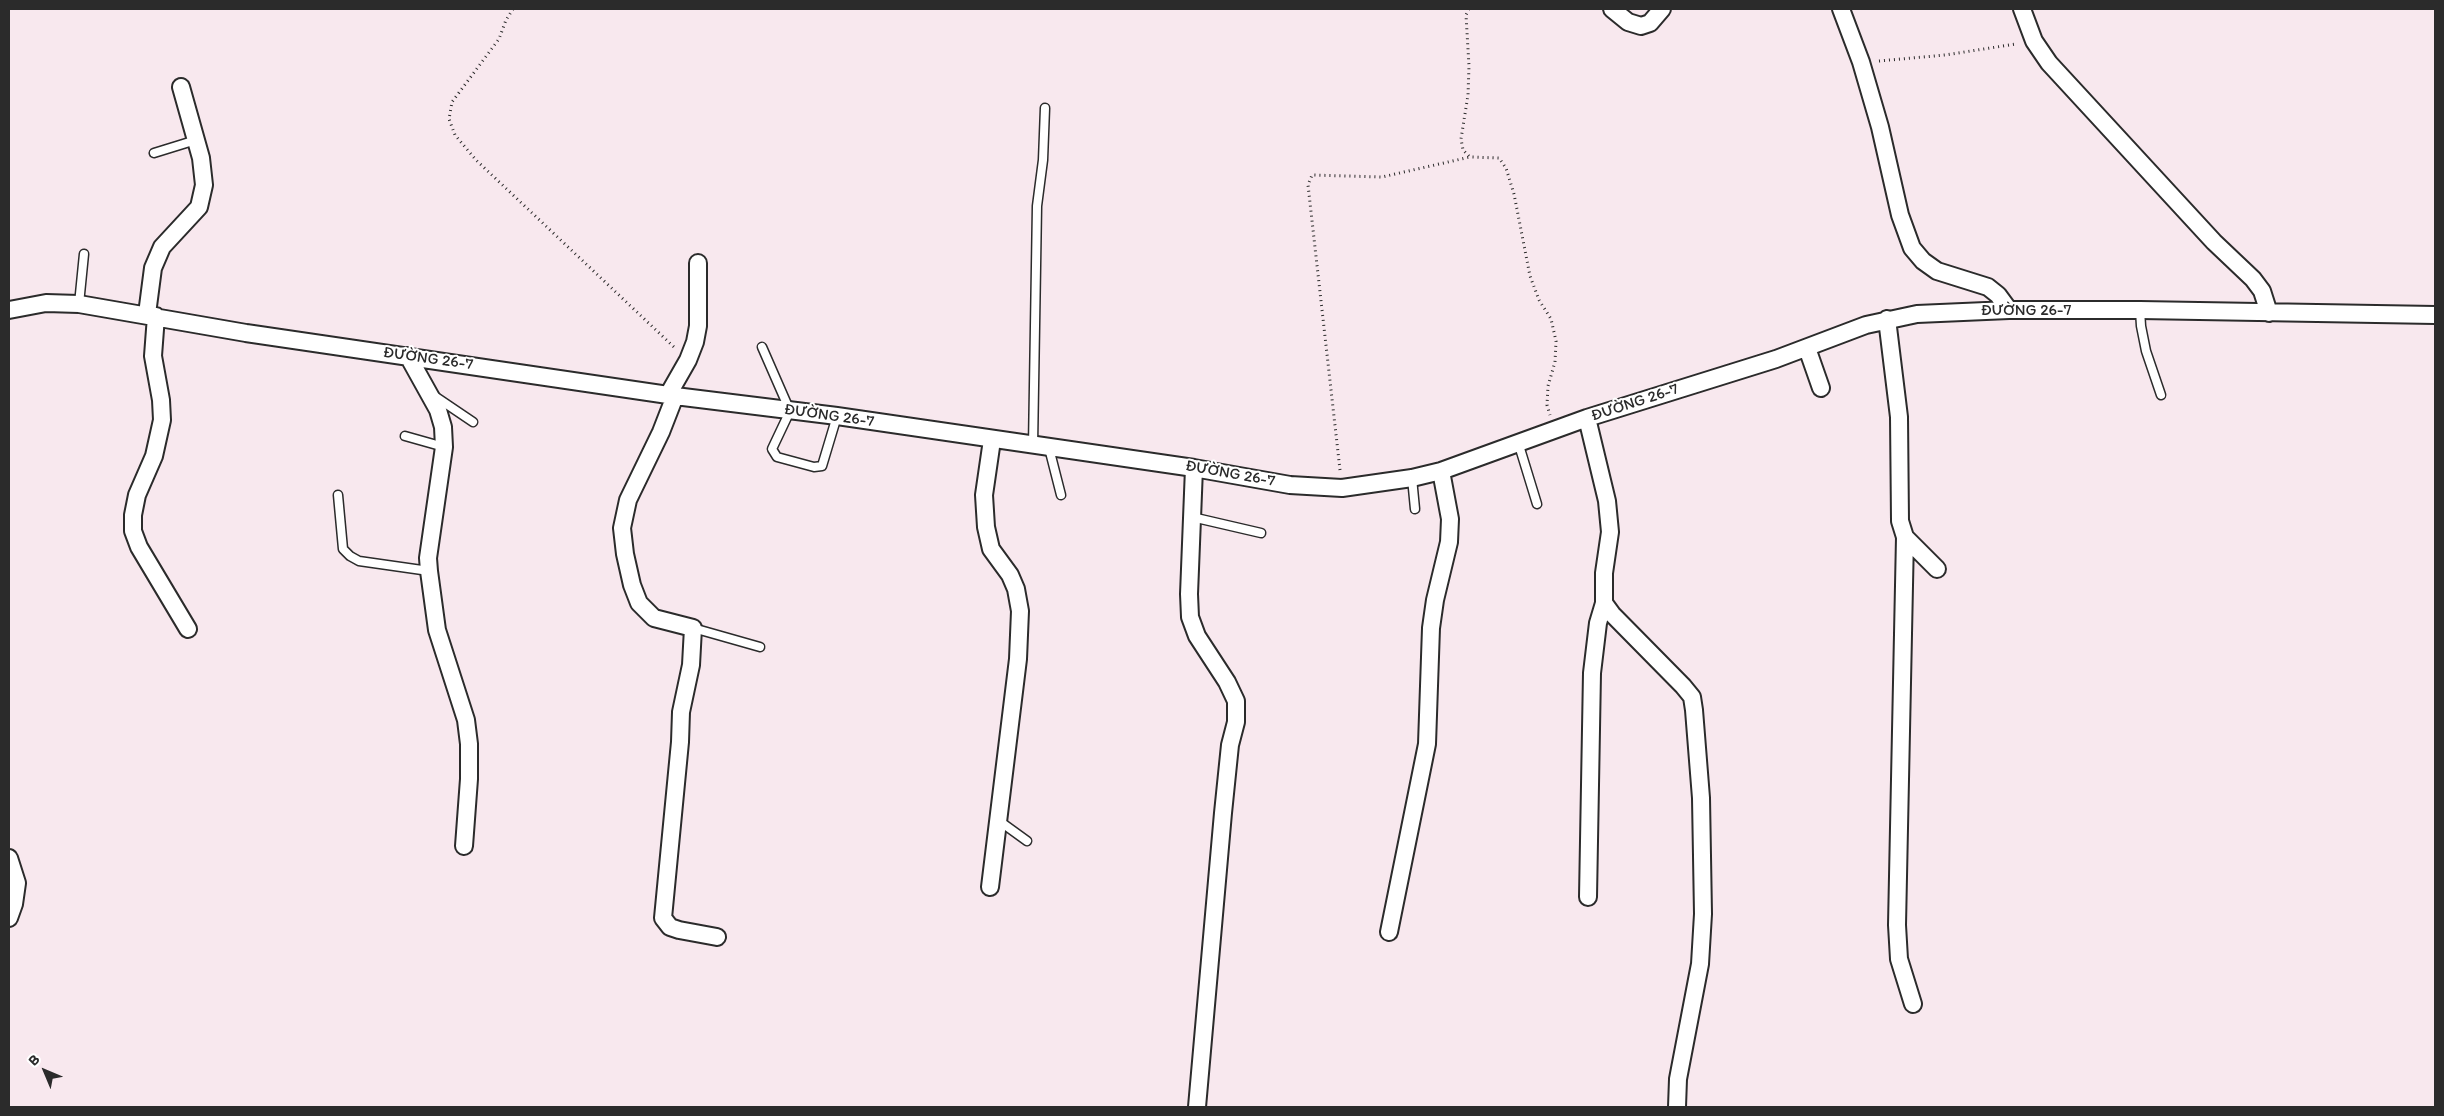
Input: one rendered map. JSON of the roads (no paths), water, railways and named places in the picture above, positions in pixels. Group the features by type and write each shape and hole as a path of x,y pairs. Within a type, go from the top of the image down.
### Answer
{"street":[{"path":"1612,9 1628,22 1641,26 1650,23 1660,10"},
{"path":"1841,9 1861,62 1880,127 1900,215 1912,248 1923,261 1937,271 1988,286 1998,295 2008,310"},
{"path":"2022,9 2034,41 2049,63 2214,242 2253,279 2262,291 2270,313"},
{"path":"181,87 196,140 204,185 199,207 162,247 153,268 153,356 161,400 162,420 154,456 137,495 133,516 133,531 138,547 188,629"},
{"path":"698,264 698,326 688,360 671,396 661,432 628,500 622,528 628,570 639,603 654,618 693,628 691,665 681,712 680,742 663,918 670,927 717,937"},
{"name":"ĐƯỜNG 26-7","path":"9,310 46,303 79,304 152,315 246,333 671,396 837,416 1194,468 1290,485 1342,488 1412,478 1441,471 1587,418 1807,348 1866,325 1887,319 1936,312 2008,310 2140,310 2435,315"},
{"path":"1887,319 1900,417 1900,521 1905,537 1897,925 1900,959 1913,1004"},
{"path":"1807,348 1821,388"},
{"path":"408,356 438,410 443,427 444,447 428,558 428,571 437,630 466,720 469,744 469,779 464,846"},
{"path":"1587,418 1607,501 1610,532 1604,573 1604,602 1598,623 1592,673 1588,897"},
{"path":"990,886 1018,659 1020,611 1016,589 1010,574 991,549 986,527 984,495 992,440"},
{"path":"1194,468 1189,594 1190,617 1198,636 1227,682 1236,701 1236,722 1230,746 1223,813 1197,1107"},
{"path":"1389,932 1427,744 1428,670 1431,628 1435,600 1449,542 1450,519 1441,471"},
{"path":"1905,537 1937,569"},
{"path":"1604,602 1612,614 1684,686 1692,697 1694,710 1702,798 1703,914 1700,964 1678,1079 1677,1107"},
{"path":"9,858 17,883 14,904 9,918"}],"lane":[{"path":"1033,446 1037,206 1043,160 1045,108"},
{"path":"154,153 196,140"},
{"path":"79,304 84,254"},
{"path":"2140,310 2146,351 2161,395"},
{"path":"762,347 790,411 772,449 777,457 814,467 822,466 837,416"},
{"path":"428,392 473,422"},
{"path":"405,436 444,447"},
{"path":"1518,442 1537,504"},
{"path":"1049,448 1061,495"},
{"path":"1412,478 1415,510"},
{"path":"338,495 343,549 350,556 359,561 428,571"},
{"path":"1192,517 1262,533"},
{"path":"693,628 760,647"},
{"path":"998,820 1027,841"}]}
